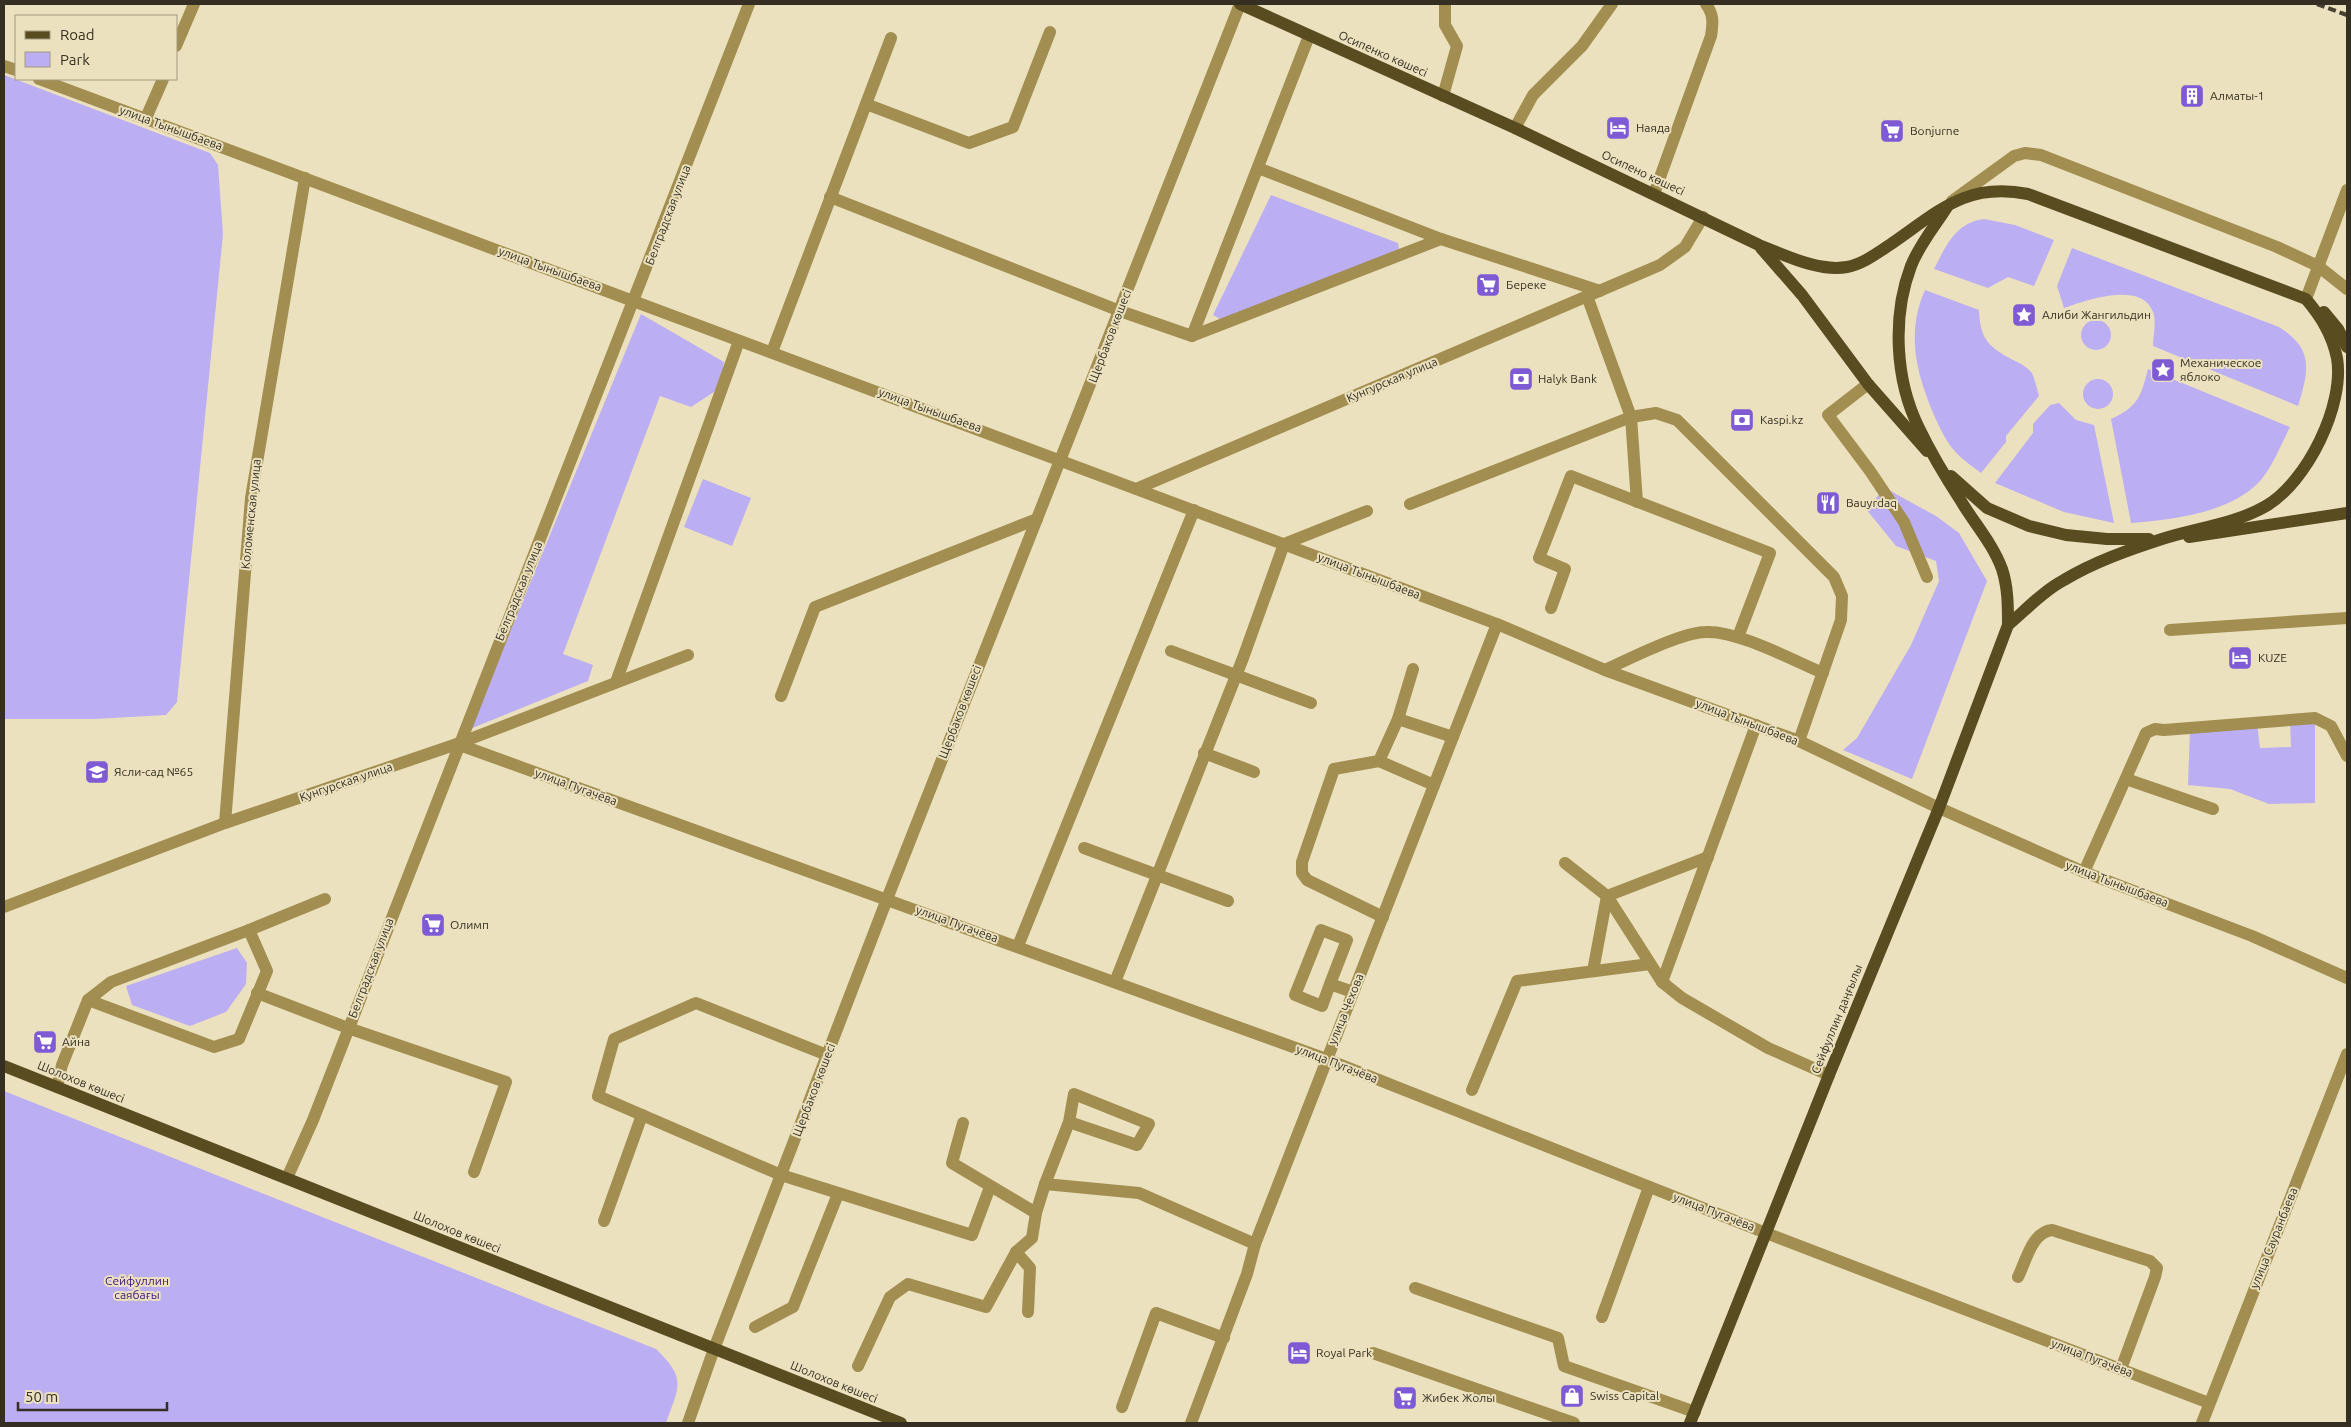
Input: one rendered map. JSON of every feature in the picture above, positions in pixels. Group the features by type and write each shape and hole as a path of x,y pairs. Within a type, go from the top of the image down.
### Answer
{"main road":[{"name":"Осипенко көшесі","path":"1240,4 1515,128"},
{"name":"Осипено көшесі","path":"1515,128 1759,245 1794,259 1815,264 1847,267 1872,257 1949,203 1981,192 2005,190 2028,194 2306,299 2331,318 2347,347"},
{"path":"1943,469 1919,427 1904,384 1899,346 1899,321 1912,265 1949,203"},
{"path":"1759,245 1802,295 1868,384 1943,469 1987,508 2029,526 2066,535 2107,539 2162,539 2210,536 2344,515"},
{"path":"2162,539 2245,516 2267,506 2298,477 2315,450 2333,409 2337,385 2337,360 2332,339 2322,320 2306,299"},
{"name":"Сейфуллин даңғылы","path":"1693,1418 1829,1074 1940,808 2008,625 2008,595 2002,568 1982,531 1961,502 1943,469"},
{"name":"Сейфуллин даңғылы","path":"2008,625 2062,580 2120,554 2162,539"},
{"name":"Шолохов көшесі","path":"4,1066 901,1423"}],"street":[{"path":"178,41 194,4"},
{"name":"Белградская улица","path":"287,1178 313,1120 458,744 636,301 750,4"},
{"name":"Щербаков көшесі","path":"688,1423 714,1349 887,898 1036,519 1062,460 1240,4"},
{"path":"1443,96 1457,46 1445,25 1445,4"},
{"path":"1515,128 1533,95 1582,46 1612,4"},
{"path":"1654,194 1711,36 1714,21 1710,6"},
{"path":"866,104 969,143 1013,127 1050,32"},
{"path":"1192,336 1309,36"},
{"path":"772,352 891,38"},
{"name":"улица Тынышбаева","path":"42,80 1062,460"},
{"path":"146,118 163,80"},
{"path":"1949,203 2014,156 2025,153 2041,155 2277,247 2318,266 2347,288"},
{"path":"1258,168 1442,239 1600,291"},
{"name":"Коломенская улица","path":"225,823 250,498 305,178"},
{"path":"2306,299 2347,190"},
{"path":"830,198 1120,311 1192,336 1442,239"},
{"name":"Кунгурская улица","path":"1136,489 1660,265 1677,255 1691,240 1703,217"},
{"path":"1587,296 1631,416 1637,502"},
{"path":"616,682 739,341"},
{"path":"1868,384 1828,415 1904,522 1927,577"},
{"path":"1410,504 1631,416 1656,414 1677,420 1834,577 1842,596 1843,608 1799,741"},
{"path":"1062,460 1136,489"},
{"path":"1551,608 1566,568 1539,558 1571,476 1770,553 1738,638"},
{"name":"улица Тынышбаева","path":"1136,489 1497,624 1605,670 1799,741 1940,808 2084,872 2252,936 2347,978"},
{"path":"1018,946 1194,510"},
{"path":"1115,982 1236,675 1284,544 1367,511"},
{"path":"781,696 814,607 1036,519"},
{"path":"2170,630 2347,618"},
{"name":"улица Чехова","path":"1191,1423 1247,1274 1255,1244 1497,624"},
{"path":"1605,670 1688,635 1716,632 1738,638 1823,673"},
{"path":"1171,651 1311,703"},
{"name":"Кунгурская улица","path":"4,907 225,823 458,744 688,655"},
{"path":"1379,761 1398,719 1413,669"},
{"path":"2084,872 2146,733 2155,729 2164,730 2315,718 2331,726 2347,756"},
{"path":"1398,719 1453,737"},
{"path":"1662,982 1756,725"},
{"name":"улица Пугачёва","path":"458,744 887,898 1326,1059 1766,1233 2209,1403"},
{"path":"1204,753 1254,772"},
{"path":"1383,917 1311,883 1304,877 1302,868 1334,769 1379,761 1434,785"},
{"path":"2126,779 2213,809"},
{"path":"1084,848 1228,901"},
{"path":"1607,896 1708,857"},
{"path":"1565,863 1607,896 1662,982 1682,998 1768,1048 1829,1074"},
{"path":"1592,971 1607,896"},
{"path":"57,1087 62,1066 88,1000 111,982 325,899"},
{"path":"88,1000 214,1047 239,1039 266,971 249,930"},
{"path":"1321,930 1348,940 1330,984 1322,1006 1295,995 1321,930"},
{"path":"1472,1090 1516,981 1650,964"},
{"path":"1330,984 1353,992"},
{"path":"257,993 348,1028 506,1082 474,1172"},
{"path":"827,1055 696,1003 614,1039 598,1096 781,1175 972,1235 990,1187"},
{"name":"улица Сауранбаева","path":"2202,1423 2347,1054"},
{"path":"858,1366 890,1297 908,1284 986,1307 1016,1252 1032,1238 1036,1213 1044,1184 1069,1122 1074,1094 1149,1124 1137,1145 1069,1122"},
{"path":"604,1221 642,1115"},
{"path":"963,1123 952,1164 1036,1213"},
{"path":"1044,1184 1139,1192 1255,1244"},
{"path":"1602,1317 1649,1187"},
{"path":"755,1327 792,1306 838,1194"},
{"path":"2018,1277 2036,1238 2043,1231 2052,1230 2150,1261 2157,1268 2155,1277 2121,1370"},
{"path":"1016,1252 1030,1268 1028,1312"},
{"path":"1415,1288 1558,1338 1564,1366 1693,1418"},
{"path":"1122,1407 1156,1313 1224,1338"},
{"path":"1373,1353 1574,1423"}],"green space":[{"path":"4,75 210,153 218,165 223,234 177,702 166,715 95,719 4,719"},
{"path":"1271,195 1398,243 1400,256 1227,323 1213,315"},
{"path":"1984,219 2015,225 2054,240 2034,286 2008,277 1988,288 1934,269 1947,244 1959,231 1974,221"},
{"path":"2072,248 2279,327 2298,344 2306,361 2305,382 2298,406 2153,346 2155,321 2151,308 2144,300 2134,296 2110,296 2084,301 2064,308 2057,286"},
{"path":"1925,290 1979,310 1982,329 1988,342 1993,348 2027,368 2032,373 2035,382 2039,396 2006,436 2006,442 1981,473 1952,448 1940,429 1925,393 1917,364 1915,335 1919,305"},
{"path":"641,314 724,362 720,388 691,407 660,396 563,654 593,665 588,681 470,729"},
{"path":"2096,320 2107,324 2111,335 2107,346 2096,350 2085,346 2081,335 2085,324"},
{"path":"2148,369 2290,427 2265,475 2248,492 2217,508 2200,513 2164,520 2131,523 2111,419 2127,410 2137,400"},
{"path":"2098,379 2109,383 2113,394 2109,405 2098,409 2087,405 2083,394 2087,383"},
{"path":"2059,403 2076,420 2094,425 2114,523 2064,512 1995,483 2033,433 2033,424 2050,405"},
{"path":"703,479 751,498 732,546 684,527"},
{"path":"1885,488 1936,516 1959,533 1987,581 1912,779 1843,750 1857,738 1911,645 1939,581 1936,561 1896,546 1866,509"},
{"path":"2315,718 2315,803 2269,804 2230,789 2188,785 2190,728 2257,723 2260,748 2291,747 2290,720"},
{"path":"237,948 247,963 246,984 226,1012 190,1026 132,1005 126,986"},
{"name":"Сейфуллин саябағы","path":"4,1091 656,1349 672,1368 678,1383 666,1423 4,1423"}],"railway":[{"path":"2317,4 2347,15"}],"place":[{"name":"Алматы-1","path":"2192,96"},
{"name":"Наяда","path":"1618,128"},
{"name":"Bonjurne","path":"1892,131"},
{"name":"Береке","path":"1488,285"},
{"name":"Алиби Жангильдин","path":"2024,315"},
{"name":"Механическое яблоко","path":"2163,370"},
{"name":"Halyk Bank","path":"1521,379"},
{"name":"Kaspi.kz","path":"1742,420"},
{"name":"Bauyrdaq","path":"1828,503"},
{"name":"KUZE","path":"2240,658"},
{"name":"Ясли-сад №65","path":"97,772"},
{"name":"Олимп","path":"433,925"},
{"name":"Айна","path":"45,1042"},
{"name":"Royal Park","path":"1299,1353"},
{"name":"Swiss Capital","path":"1572,1396"},
{"name":"Жибек Жолы","path":"1405,1398"}]}
